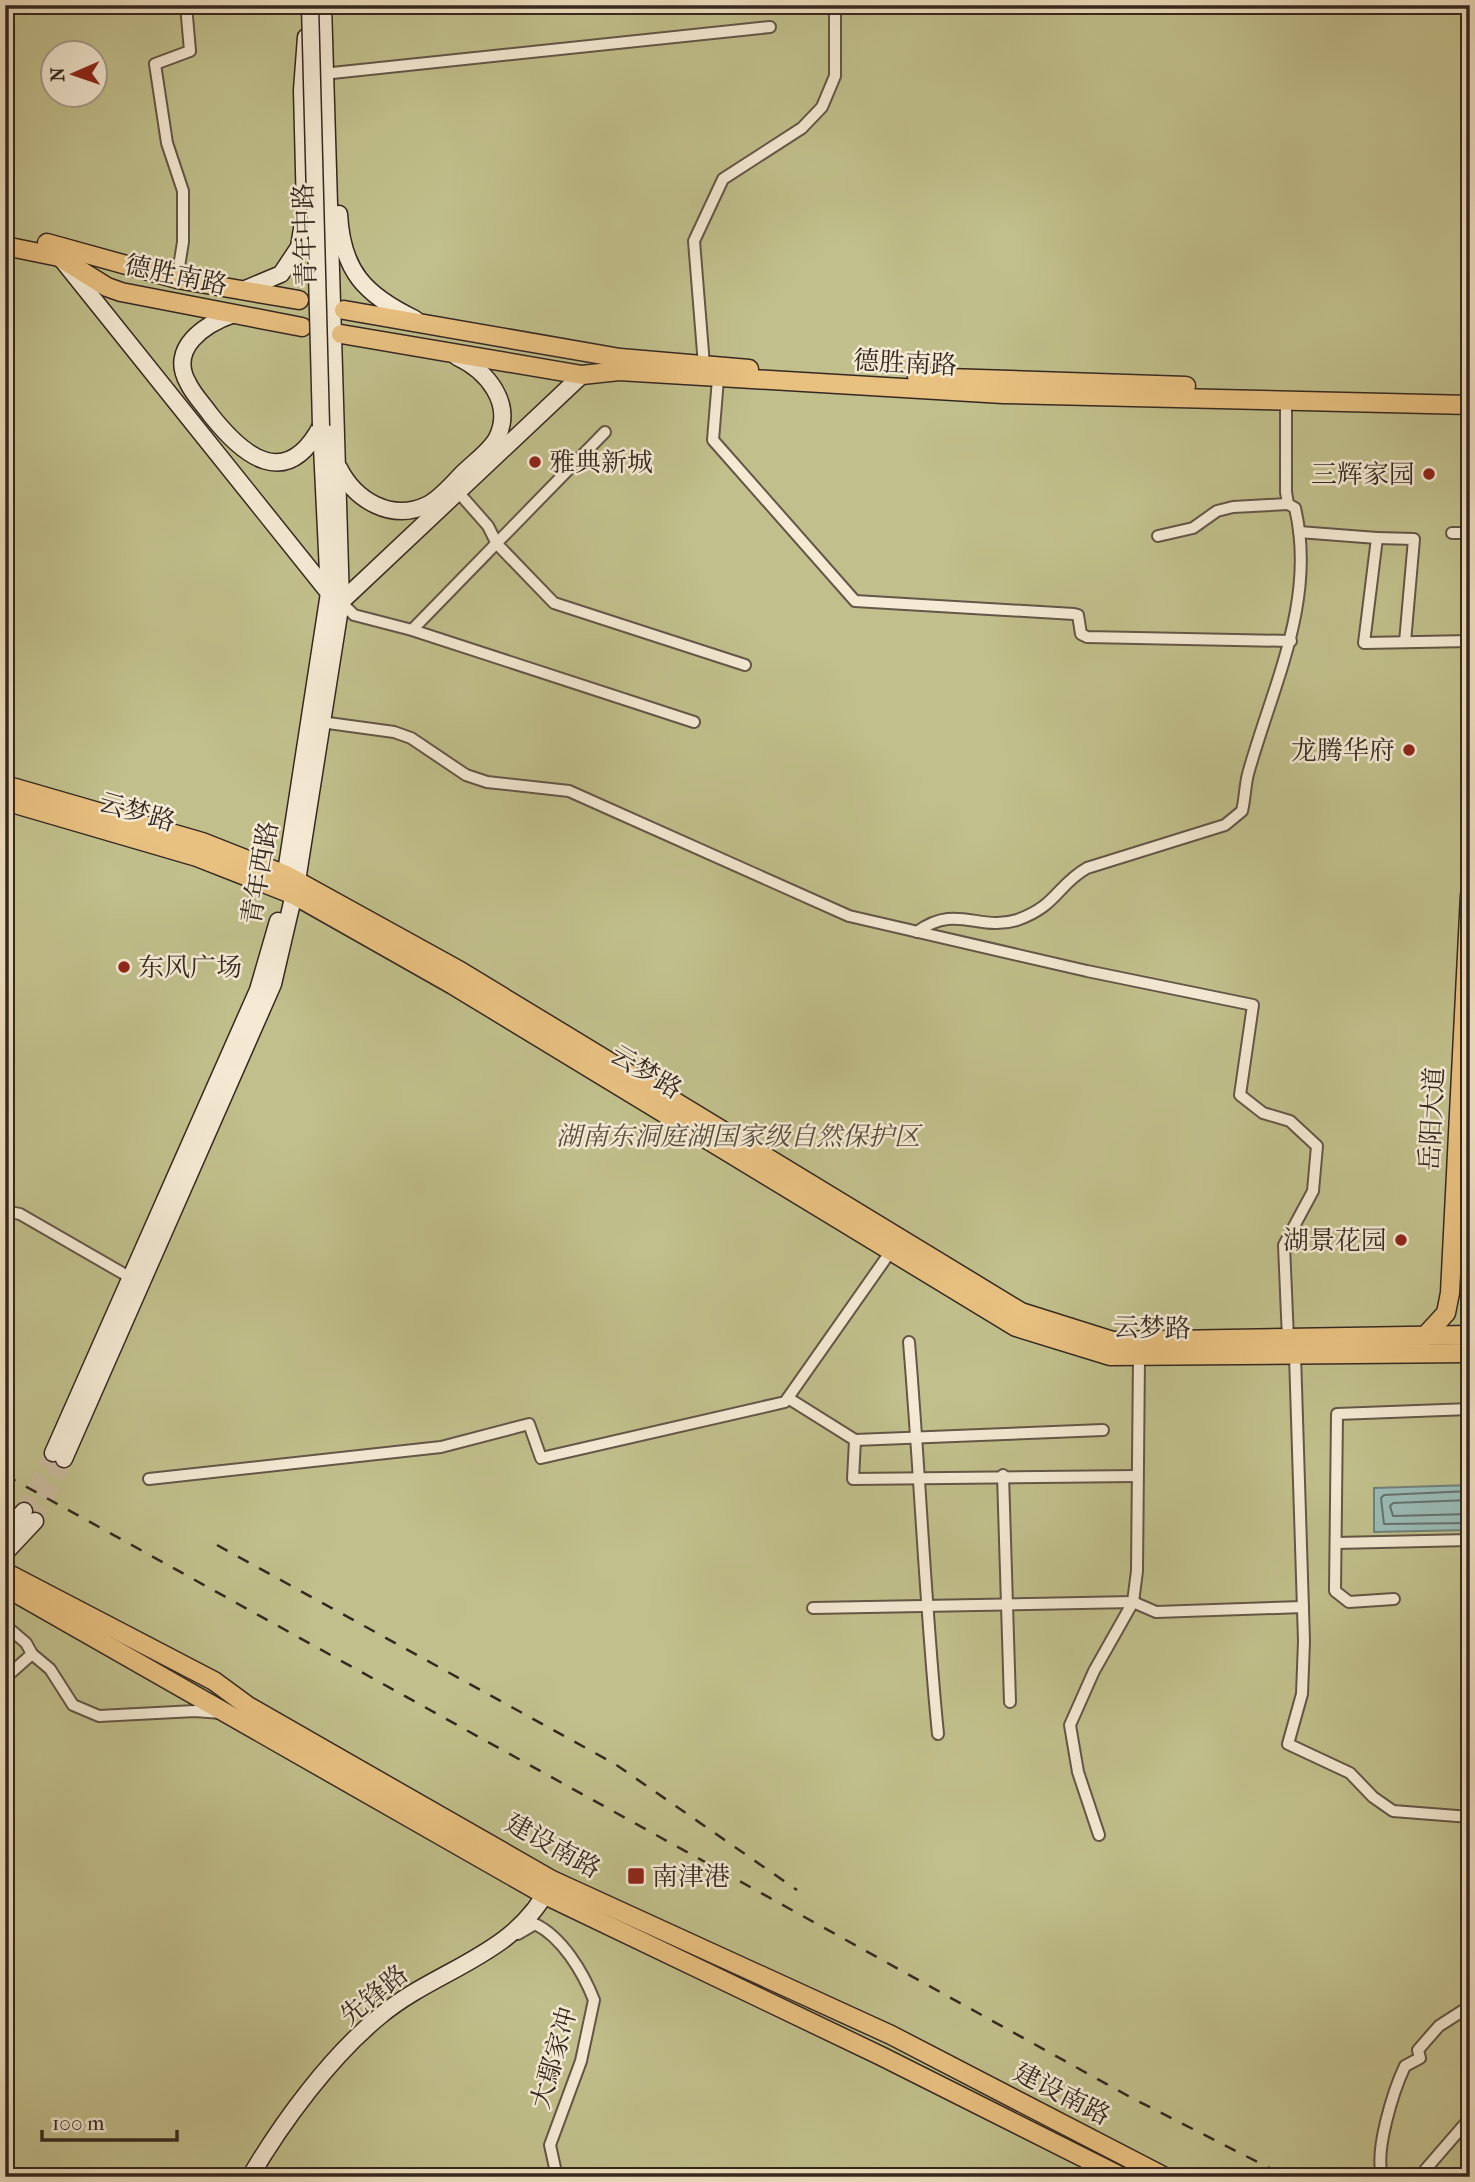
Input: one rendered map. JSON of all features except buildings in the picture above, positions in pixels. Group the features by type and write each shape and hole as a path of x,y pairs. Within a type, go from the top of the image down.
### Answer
{"main road":[{"path":"243,290 281,274 299,247 305,210 302,90 316,7"},
{"path":"316,7 332,73 343,248 360,282 372,293 388,306 429,326"},
{"name":"青年中路","path":"316,7 321,426"},
{"name":"青年中路","path":"316,7 337,463"},
{"path":"5,235 61,246 177,279 299,300"},
{"name":"德胜南路","path":"5,246 59,257 107,287 121,292 302,327"},
{"path":"59,257 335,597 459,494 582,375"},
{"name":"德胜南路","path":"344,310 620,358 704,365 1001,381 1470,393"},
{"path":"234,314 196,333 184,358 184,374 188,385 244,452 268,462 290,459 307,447 321,426"},
{"name":"德胜南路","path":"341,334 582,375 619,371 1003,394 1470,405"},
{"path":"337,463 351,488 364,500 378,508 412,510 430,505 489,448 496,439 502,413 495,388 481,370 445,351"},
{"name":"青年西路","path":"321,426 335,597 290,885 273,984 58,1456 131,1278 258,990 290,885 321,722 335,597 337,463"},
{"path":"6,788 202,842 460,971 1021,1312 1113,1340 1291,1347 1470,1335"},
{"name":"云梦路","path":"290,885 1016,1326 1110,1356 1291,1347 1470,1353"},
{"name":"岳阳大道","path":"1424,1337 1446,1313 1450,1293 1470,895"},
{"path":"5,1532 30,1516 5,1553"},
{"name":"建设南路","path":"5,1572 214,1681 248,1706 549,1888 891,2035 1165,2177"},
{"name":"建设南路","path":"5,1587 549,1888 1122,2177"},
{"name":"先锋路","path":"250,2177 293,2113 379,2016 416,1989 504,1942 549,1888"}],"street":[{"path":"177,279 183,242 183,191 167,143 155,64 190,51 186,5"},
{"path":"704,365 694,241 723,179 802,128 822,107 835,76 835,5"},
{"path":"332,73 770,27"},
{"path":"718,379 713,440 855,601 1074,614 1080,621 1080,634 1087,637 1290,641"},
{"path":"1286,401 1287,504"},
{"path":"412,630 605,432"},
{"path":"459,494 488,526 497,544 554,603 745,665"},
{"path":"917,932 930,922 945,917 1007,923 1020,919 1055,900 1069,881 1087,868 1225,825 1236,819 1242,811 1247,776 1290,641 1301,578 1295,508 1287,504 1233,507 1217,511 1193,527 1158,536"},
{"path":"1299,532 1423,534"},
{"path":"1299,532 1415,539 1405,642"},
{"path":"1452,533 1470,533"},
{"path":"1377,538 1364,643 1470,641"},
{"path":"335,597 354,615 412,630 694,722"},
{"path":"321,722 394,732 411,738 466,775 487,782 569,791 832,911 1252,1005 1240,1095 1263,1113 1290,1121 1317,1146 1313,1191 1284,1245 1303,1608 1302,1694 1288,1744 1350,1773 1373,1797 1393,1811 1470,1818"},
{"path":"5,1211 20,1214 131,1278"},
{"path":"149,1479 441,1447 529,1424 541,1458 785,1402 891,1251"},
{"path":"909,1342 920,1477 925,1605 937,1734"},
{"path":"1099,1835 1078,1772 1070,1725 1094,1671 1132,1602 1137,1571 1139,1356"},
{"path":"788,1398 855,1440 1103,1430"},
{"path":"1394,1599 1349,1602 1335,1591 1338,1414 1470,1409"},
{"path":"855,1440 853,1479 1003,1475 1137,1476"},
{"path":"1003,1475 1010,1702"},
{"path":"1336,1543 1470,1540"},
{"path":"813,1608 1132,1602 1156,1612 1303,1608"},
{"path":"5,1625 50,1669 73,1705 99,1716 195,1711 206,1714 229,1713"},
{"path":"5,1678 32,1654"},
{"name":"大鄢家冲","path":"504,1942 535,1924 550,1931 594,2000 581,2061 551,2145 557,2177"},
{"path":"1383,2177 1379,2166 1383,2143 1405,2066 1420,2058 1418,2050 1439,2026 1470,2006"},
{"path":"1419,2177 1470,2118"}],"green space":[{"name":"湖南东洞庭湖国家级自然保护区","path":"5,5 1470,5 1470,2177 5,2177"}],"water":[{"path":"1470,1485 1470,1530 1374,1532 1374,1488"}],"tunnel":[{"path":"24,1511 53,1453"},
{"path":"35,1521 64,1459"}],"tram line":[{"path":"801,2177 804,2171"}],"railway":[{"path":"5,1475 1130,2097 1287,2177"},
{"path":"217,1545 615,1764 797,1890"}],"place":[{"name":"雅典新城","path":"535,462"},
{"name":"三辉家园","path":"1429,474"},
{"name":"龙腾华府","path":"1409,750"},
{"name":"东风广场","path":"124,967"},
{"name":"湖景花园","path":"1401,1240"},
{"name":"南津港","path":"636,1876"}]}
